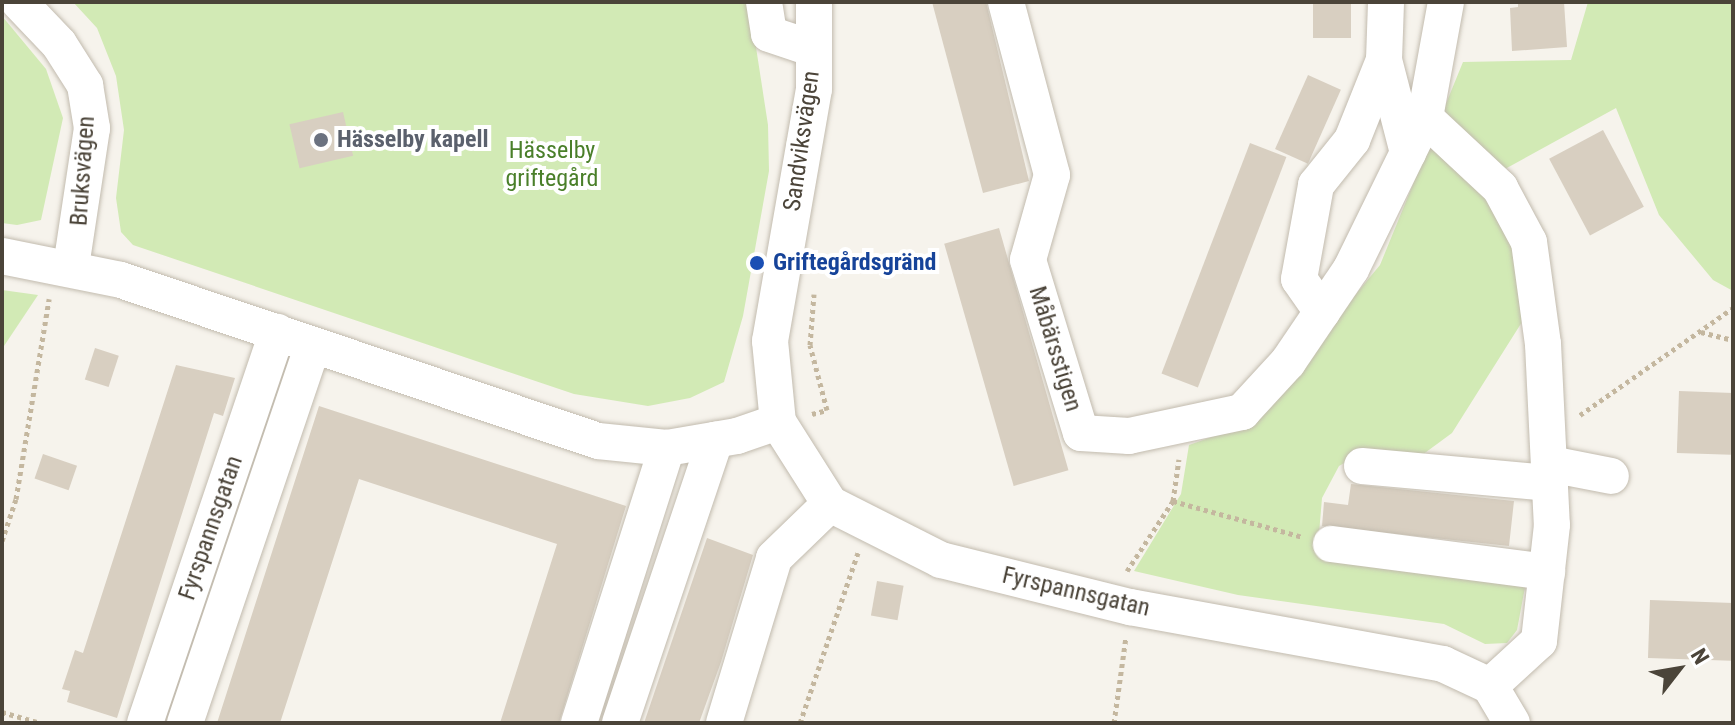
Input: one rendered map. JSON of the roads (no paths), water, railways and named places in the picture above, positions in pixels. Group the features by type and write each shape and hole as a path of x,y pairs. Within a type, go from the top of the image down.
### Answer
{"street":[{"name":"Bruksvägen","path":"19,2 59,44 85,85 92,128 71,267"},
{"path":"764,2 769,34 814,49"},
{"name":"Sandviksvägen","path":"778,422 770,341 814,89 814,2"},
{"name":"Måbärsstigen","path":"1006,2 1052,175 1028,260 1081,433 1129,436 1242,412 1288,362 1351,269 1425,118 1446,2"},
{"path":"1386,2 1384,60 1408,153"},
{"path":"1322,312 1299,279 1316,185 1352,140 1384,60"},
{"path":"1425,118 1500,188 1529,242 1550,461 1547,572 1539,641 1490,686 1512,723"},
{"path":"2,256 71,267 277,332 598,441 667,448 715,440 778,422"},
{"name":"Fyrspannsgatan","path":"145,723 277,332"},
{"name":"Fyrspannsgatan","path":"185,723 313,345"},
{"name":"Fyrspannsgatan","path":"778,422 830,504 941,560 1130,607 1443,664 1490,686"},
{"path":"620,723 715,440"},
{"path":"579,723 667,448"},
{"path":"1362,466 1550,461 1611,476"},
{"path":"724,723 774,558 830,504"},
{"path":"1331,544 1547,572"}],"place":[{"name":"Hässelby kapell","path":"321,140"},
{"name":"Griftegårdsgränd","path":"757,263"}],"park label":[{"name":"Hässelby griftegård","path":"552,165"}]}
